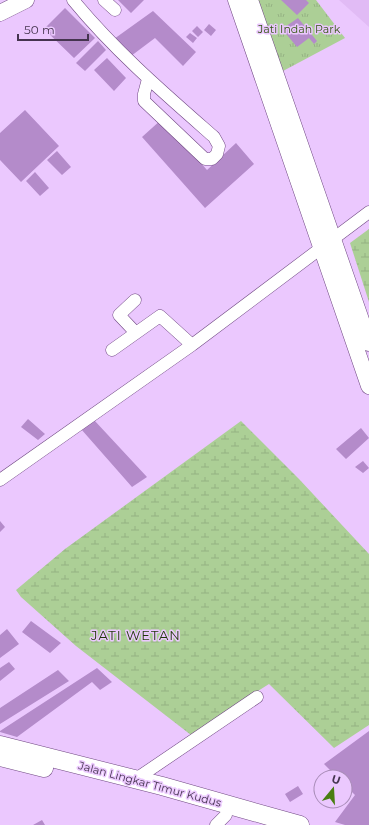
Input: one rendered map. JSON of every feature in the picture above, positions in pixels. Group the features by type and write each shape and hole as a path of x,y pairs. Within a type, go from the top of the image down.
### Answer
{"highway":[{"name":"Jalan Lingkar Timur Kudus","path":"0,745 136,780 300,825"},
{"name":"Jalan Lingkar Timur Kudus","path":"0,757 221,820 262,825"}],"main road":[{"path":"0,13 26,0"},
{"path":"236,0 327,242 369,343"},
{"path":"250,0 327,242 369,386"}],"street":[{"path":"75,0 109,41 148,79 214,137 219,146 217,154 212,159 205,159 144,101 144,94 148,79"},
{"path":"104,0 115,10"},
{"path":"0,480 192,345 327,242 369,212"},
{"path":"135,300 120,314 120,316 136,333"},
{"path":"112,350 160,316 192,345"},
{"path":"136,780 257,697"}],"shaded area":[{"path":"339,0 369,0 369,27"}],"green space":[{"name":"Jati Indah Park","path":"256,0 316,0 345,38 283,71"},
{"path":"369,229 369,302 350,243"},
{"path":"241,421 299,479 369,554 369,725 334,748 269,684 191,735 76,646 21,597 16,590 65,549"}],"building":[{"path":"118,0 144,0 131,13"},
{"path":"281,0 306,0 309,3 297,15"},
{"path":"65,8 95,38 74,58 44,29"},
{"path":"153,11 196,52 183,66 155,38 131,56 114,39"},
{"path":"298,18 317,41 314,44 309,38 297,47 282,29"},
{"path":"209,24 216,30 211,36 204,30"},
{"path":"197,26 203,32 198,37 192,31"},
{"path":"190,33 197,38 193,43 186,37"},
{"path":"98,41 106,50 85,71 76,63"},
{"path":"107,58 126,78 114,91 94,70"},
{"path":"25,110 59,146 21,182 0,160 0,133"},
{"path":"162,119 207,170 236,143 254,164 205,208 142,137"},
{"path":"57,151 71,167 62,175 47,160"},
{"path":"35,172 49,188 40,196 26,181"},
{"path":"28,419 45,434 38,440 21,427"},
{"path":"94,420 147,477 132,487 81,429"},
{"path":"361,428 369,438 346,459 336,449"},
{"path":"363,461 369,468 363,473 355,467"},
{"path":"0,521 5,527 0,532"},
{"path":"31,621 61,643 50,653 22,632"},
{"path":"7,629 19,644 0,658 0,635"},
{"path":"9,662 15,669 0,681 0,668"},
{"path":"97,668 112,682 100,690 92,682 17,737 0,732 0,731"},
{"path":"58,670 69,681 0,724 0,708"},
{"path":"369,731 369,825 345,825 335,822 345,809 353,809 353,798 355,795 353,793 353,769 329,769 324,764"},
{"path":"298,786 303,794 290,802 285,794"},
{"path":"42,820 45,825 33,825"}],"district":[{"name":"JATI WETAN","path":"136,635"}]}
